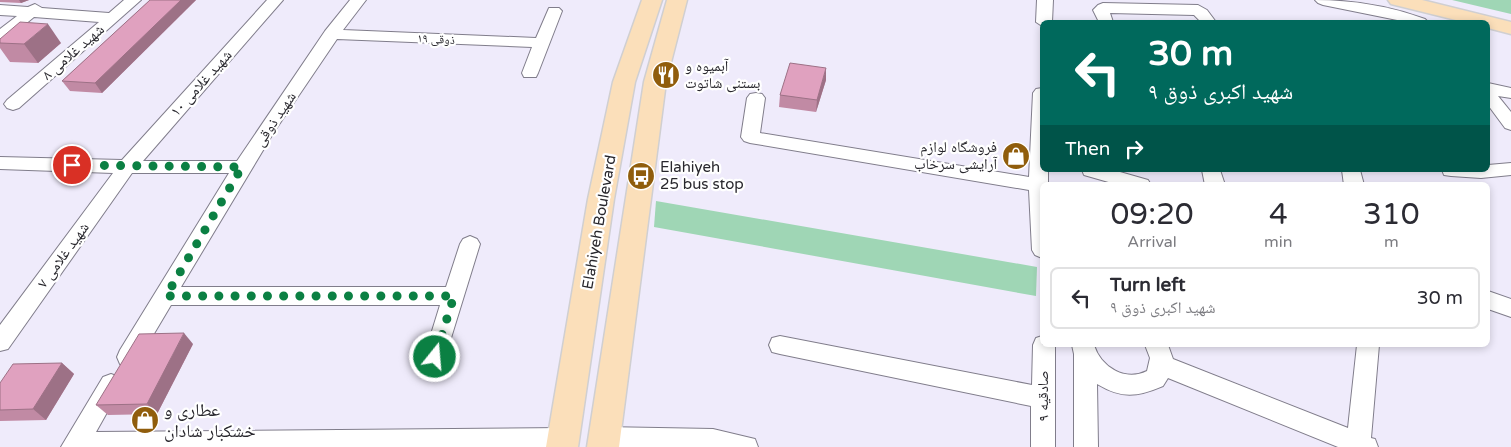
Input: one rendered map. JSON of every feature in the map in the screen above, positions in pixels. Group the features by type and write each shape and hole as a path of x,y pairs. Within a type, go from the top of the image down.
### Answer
{"main road":[{"name":"Elahiyeh Boulevard","path":"563,443 601,199 624,82 652,0"},
{"path":"563,443 603,443 655,82 677,0"},
{"path":"1398,0 1479,20"},
{"path":"1438,0 1511,18"},
{"path":"1490,23 1511,28"}],"street":[{"path":"0,37 47,0"},
{"name":"شهید غلامی ۸","path":"13,104 133,0"},
{"name":"شهید غلامی ۱۰","path":"127,167 275,0"},
{"name":"شهید ذوقی","path":"74,445 166,296 242,167 331,34 358,0"},
{"path":"1044,20 1045,0"},
{"path":"1323,0 1400,15 1414,20"},
{"path":"1105,20 1101,10 1103,8 1198,10 1207,20"},
{"path":"0,10 112,18"},
{"path":"530,73 554,11"},
{"name":"ذوقی ۱۹","path":"331,34 541,43"},
{"path":"1490,88 1511,93"},
{"path":"1490,97 1511,124"},
{"path":"756,98 750,137 1038,185"},
{"path":"1040,139 1038,185 1040,218"},
{"path":"0,163 127,167 242,167"},
{"name":"شهید غلامی ۷","path":"0,342 127,167"},
{"path":"1490,171 1511,169"},
{"path":"1098,172 1131,182"},
{"path":"435,357 470,244"},
{"path":"166,296 454,296"},
{"path":"1490,301 1511,308"},
{"path":"780,345 1043,398"},
{"name":"صادقیه ۹","path":"1043,447 1044,347"},
{"path":"1084,350 1097,372 1117,383 1138,385 1155,379 1159,351 1360,446 1368,347"},
{"path":"1084,350 1086,447"},
{"path":"603,443 713,440 746,447"},
{"path":"74,445 563,443"}],"green space":[{"path":"1452,0 1511,0 1511,14"},
{"path":"656,201 1037,267 1036,296 654,227"}],"building":[{"path":"150,0 181,0 95,83 62,81"},
{"path":"20,22 48,24 24,44 0,43 0,39"},
{"path":"790,63 826,68 817,100 780,95"},
{"path":"184,333 147,404 96,405 139,334"},
{"path":"62,363 33,409 0,410 0,383 13,364"}],"place":[{"name":"آبمیوه و بستنی شاتوت","path":"666,75"},
{"name":"فروشگاه لوازم آرایشی سرخاب","path":"1016,156"},
{"name":"Elahiyeh 25 bus stop","path":"641,176"},
{"name":"عطاری و خشکبار شادان","path":"145,420"}],"route":[{"path":"72,165 242,167 166,296 454,296 435,357"}]}
